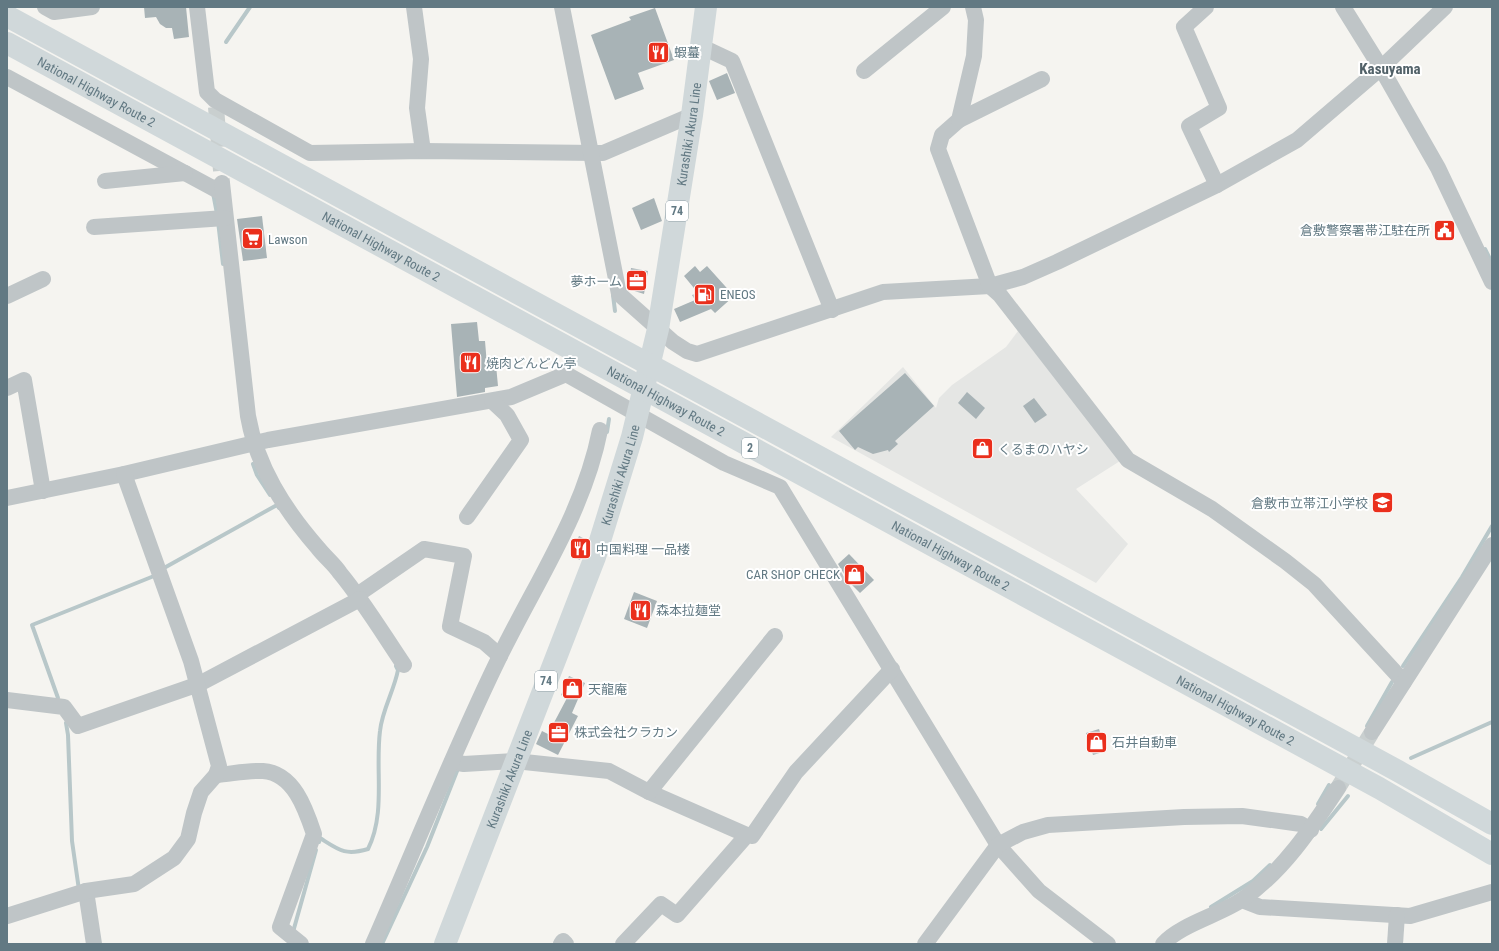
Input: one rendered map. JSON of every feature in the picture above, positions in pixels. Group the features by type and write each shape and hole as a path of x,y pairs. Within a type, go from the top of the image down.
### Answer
{"main road":[{"name":"Kurashiki Akura Line","path":"445,944 595,556 644,390 658,329 692,115 706,7"},
{"name":"National Highway Route 2","path":"7,16 1398,770 1492,824"},
{"name":"National Highway Route 2","path":"7,43 1379,788 1492,854"}],"street":[{"path":"45,7 54,12 92,7"},
{"path":"197,7 207,92 215,103 310,153 424,151 603,153 692,115"},
{"path":"414,7 420,59 417,108 424,151"},
{"path":"562,7 586,153 619,294 673,342 687,351 697,354 883,292 990,286 1023,277 1036,271 1217,185 1297,140 1381,68 1444,7"},
{"path":"864,71 943,7"},
{"path":"959,120 974,56 976,20 973,7"},
{"path":"1206,7 1184,27 1219,108 1190,126 1217,185"},
{"path":"1343,7 1381,68 1438,168 1492,282"},
{"path":"700,46 732,61 832,310"},
{"path":"7,77 185,173 217,187 248,416 254,444 263,468 273,488 317,547 339,571 359,597 404,665"},
{"path":"1042,79 959,120 942,135 938,150 990,286 1000,295 1128,460 1212,509 1285,561 1314,584 1404,682"},
{"path":"105,181 185,173"},
{"path":"94,228 220,218"},
{"path":"7,296 43,279"},
{"path":"7,498 124,474 254,444 492,401 531,390 566,374 724,463 780,487 892,669 998,846 1039,891 1108,944"},
{"path":"7,388 24,380 43,491"},
{"path":"466,517 521,440 508,415 492,401"},
{"path":"373,944 457,763 500,656 576,508 587,483 600,430"},
{"path":"7,916 82,892 134,884 174,858 188,839 201,792 216,775 219,766 199,684 124,474"},
{"path":"1372,732 1492,545"},
{"path":"7,700 64,707 78,726 199,684 359,597 424,549 464,556 450,626 484,642 500,656"},
{"path":"649,792 775,636"},
{"path":"457,763 515,761 608,771 649,792 752,836 796,772 892,669"},
{"path":"216,775 263,771 274,773 294,787 310,821 314,834 280,927 301,944"},
{"path":"1163,944 1174,935 1242,900 1270,876 1311,830 1338,788"},
{"path":"924,944 998,846 1023,832 1048,825 1184,817 1242,816 1301,824 1311,830"},
{"path":"623,944 661,904 677,915 747,835"},
{"path":"82,892 94,944"},
{"path":"1242,900 1260,907 1410,916 1492,892"},
{"path":"1395,944 1397,915"},
{"path":"560,944 563,942 566,944"}],"shaded area":[{"name":"くるまのハヤシ","path":"1018,331 1120,461 1076,489 1128,544 1096,583 831,437 903,367 936,408 939,398 952,385 1006,347"}],"building":[{"path":"144,7 186,7 189,37 174,39 172,28 166,28 160,24 156,17 145,18"},
{"path":"655,8 674,60 638,73 644,89 615,100 591,35 631,20 629,17"},
{"path":"727,73 735,93 717,100 709,81"},
{"path":"654,198 662,221 641,230 632,208"},
{"name":"Lawson","path":"262,216 267,258 243,261 237,219"},
{"path":"695,266 700,272 707,266 734,296 715,313 711,309 680,322 674,309 695,300 692,295 698,293 684,276"},
{"path":"631,268 648,271 644,294 628,289"},
{"path":"477,322 479,341 485,341 487,365 496,365 498,386 485,388 485,392 457,397 451,324"},
{"path":"905,373 934,406 895,441 898,444 889,452 888,450 873,454 858,447 855,450 839,431"},
{"path":"967,392 985,408 976,419 958,403"},
{"path":"1034,398 1047,415 1035,423 1023,406"},
{"path":"579,536 587,540 580,560 570,556"},
{"path":"849,554 874,580 860,593 849,582 838,564"},
{"path":"634,592 657,601 647,628 624,619"},
{"path":"569,676 585,683 572,713 578,716 558,755 536,744 542,731 548,734 567,698 561,695"},
{"path":"1099,729 1106,751 1093,755 1086,733"}],"waterway":[{"path":"226,42 250,7"},
{"path":"213,193 217,214"},
{"path":"218,221 223,264"},
{"path":"1485,249 1492,263"},
{"path":"613,295 615,311"},
{"path":"607,432 609,419"},
{"path":"253,464 257,475 270,495"},
{"path":"164,568 277,505 279,508"},
{"path":"1403,666 1462,577 1492,526"},
{"path":"58,698 32,625 154,576"},
{"path":"319,842 320,838 337,849 348,852 368,849 377,821 381,723 396,678 398,670 396,666"},
{"path":"1367,726 1392,682"},
{"path":"1411,758 1492,722"},
{"path":"66,723 68,735 72,841 79,890"},
{"path":"382,944 427,847 459,766"},
{"path":"1318,804 1329,785"},
{"path":"1321,829 1348,796"},
{"path":"293,932 316,850"},
{"path":"1211,907 1253,881 1270,865"}],"tunnel":[{"path":"216,107 222,183"},
{"path":"1338,788 1372,732"}],"place":[{"name":"蝦蟇","path":"658,52"},
{"name":"倉敷警察署帯江駐在所","path":"1445,230"},
{"name":"Lawson","path":"252,239"},
{"name":"夢ホーム","path":"637,281"},
{"name":"ENEOS","path":"704,294"},
{"name":"焼肉どんどん亭","path":"471,363"},
{"name":"くるまのハヤシ","path":"982,449"},
{"name":"倉敷市立帯江小学校","path":"1383,503"},
{"name":"中国料理 一品楼","path":"580,549"},
{"name":"CAR SHOP CHECK","path":"855,574"},
{"name":"森本拉麺堂","path":"641,610"},
{"name":"天龍庵","path":"573,689"},
{"name":"株式会社クラカン","path":"558,732"},
{"name":"石井自動車","path":"1096,742"}],"district":[{"name":"Kasuyama","path":"1390,69"}]}
